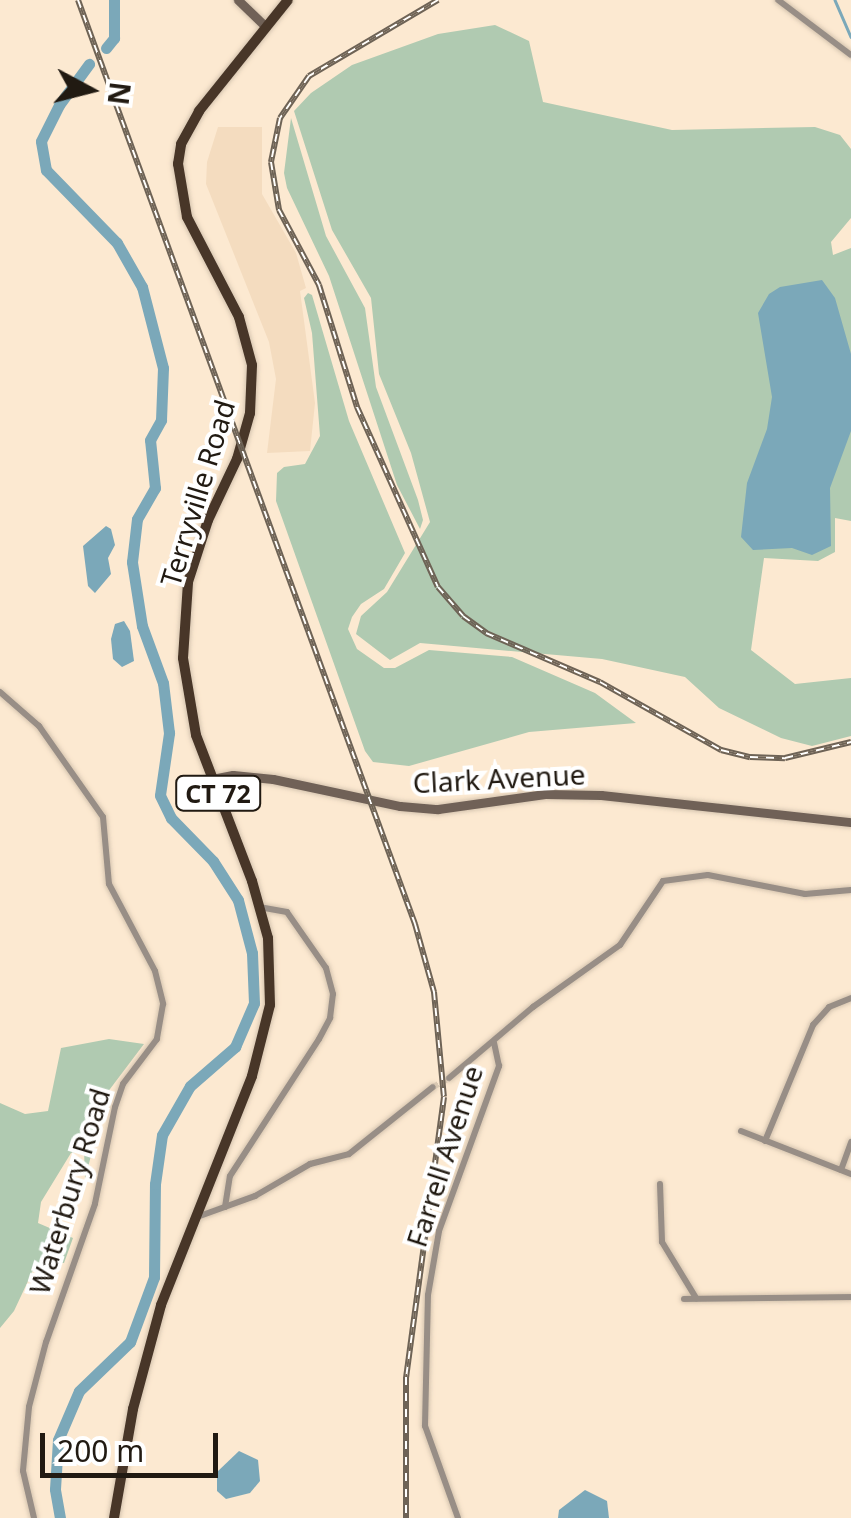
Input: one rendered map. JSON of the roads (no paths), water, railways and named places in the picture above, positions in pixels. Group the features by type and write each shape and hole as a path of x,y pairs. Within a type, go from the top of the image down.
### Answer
{"highway":[{"name":"CT 72","path":"266,26 288,0"},
{"name":"Terryville Road","path":"114,1518 133,1409 152,1340 266,1027 271,973 260,907 212,779 188,698 184,621 188,582 208,520 237,460 250,413 252,365 239,318 188,217 178,164 190,126 266,26"}],"main road":[{"path":"238,0 266,26"},
{"name":"Clark Avenue","path":"212,779 273,779 400,806 438,809 545,794 601,795 851,822"}],"street":[{"path":"778,0 851,55"},
{"name":"Waterbury Road","path":"0,692 38,726 103,817 109,884 154,971 163,1004 157,1039 123,1084 115,1107 95,1204 46,1342 29,1407 22,1470 34,1518"},
{"path":"449,1078 529,1010 620,945 662,881 708,875 805,894 851,890"},
{"path":"225,1208 230,1176 319,1039 330,1018 333,994 326,968 286,912 260,907"},
{"path":"765,1141 813,1025 832,1004 851,998"},
{"name":"Farrell Avenue","path":"458,1518 425,1426 427,1305 440,1231 499,1066 494,1042"},
{"path":"196,1217 225,1208 310,1164 354,1151 409,1102 433,1087"},
{"path":"741,1132 851,1174"},
{"path":"841,1170 851,1142"},
{"path":"660,1184 662,1242 697,1299"},
{"path":"684,1299 851,1297"}],"water":[{"path":"822,280 835,298 851,354 851,431 830,488 831,546 812,555 792,548 753,550 741,537 747,483 767,429 772,397 758,313 769,294 780,287"},
{"path":"106,526 111,529 115,545 108,558 111,574 95,593 88,586 83,546"},
{"path":"124,621 130,631 134,661 122,667 113,659 111,639 115,624"},
{"path":"239,1451 258,1460 260,1481 250,1493 226,1499 217,1491 217,1472"},
{"path":"585,1490 607,1501 609,1518 558,1518 559,1510"}],"waterway":[{"path":"106,48 114,38 114,0"},
{"path":"835,0 851,37"},
{"path":"60,1518 55,1489 58,1440 79,1391 130,1342 154,1277 155,1184 162,1135 190,1086 235,1047 254,1003 252,953 238,900 213,861 171,818 160,795 169,733 163,683 142,626 132,562 137,519 155,488 150,440 161,420 163,368 142,287 117,243 46,170 41,141 59,105 89,64"}],"tunnel":[{"path":"433,1087 449,1078"}],"railway":[{"path":"78,0 415,924 434,992 444,1097 406,1377 406,1518"},
{"path":"438,0 309,76 280,118 271,162 279,210 319,285 357,407 438,587 463,616 486,633 600,682 721,750 750,757 785,758 851,742"}]}
